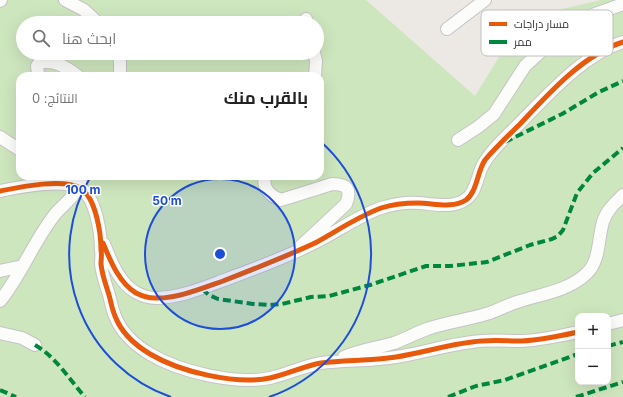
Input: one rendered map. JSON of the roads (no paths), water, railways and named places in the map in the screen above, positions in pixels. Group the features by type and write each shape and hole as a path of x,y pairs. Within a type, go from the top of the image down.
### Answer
{"street":[{"path":"65,0 84,10 90,16"},
{"path":"447,29 485,0"},
{"path":"606,10 623,4"},
{"path":"613,45 623,42"},
{"path":"458,140 494,114 525,66 535,56"},
{"path":"100,235 111,260 124,282 136,293 144,296 154,298 166,297 202,288 265,265 313,243 367,214 392,205 418,203 458,203 470,196 474,189 480,170 487,158 554,89 578,68 595,56"},
{"path":"120,60 120,72"},
{"path":"315,72 316,60"},
{"path":"38,72 36,66 39,63 52,62 58,63 72,72"},
{"path":"0,137 16,147"},
{"path":"264,180 265,187 269,193 275,198 281,200 332,184 340,184 349,190 349,196 346,204 295,251"},
{"path":"0,191 30,186 80,182"},
{"path":"80,182 93,205 100,235 102,274 118,323 135,344 151,355 196,373 242,379 270,378 304,367 332,362 393,358 475,341 543,339 575,333"},
{"path":"0,301 16,280 42,232 80,182"},
{"path":"332,362 361,351 396,342 427,329 446,323 488,314 512,303 566,287 588,273 596,259 606,214 623,196"},
{"path":"1,272 23,266"},
{"path":"611,323 623,320"},
{"path":"0,333 22,338 35,344"}]}
